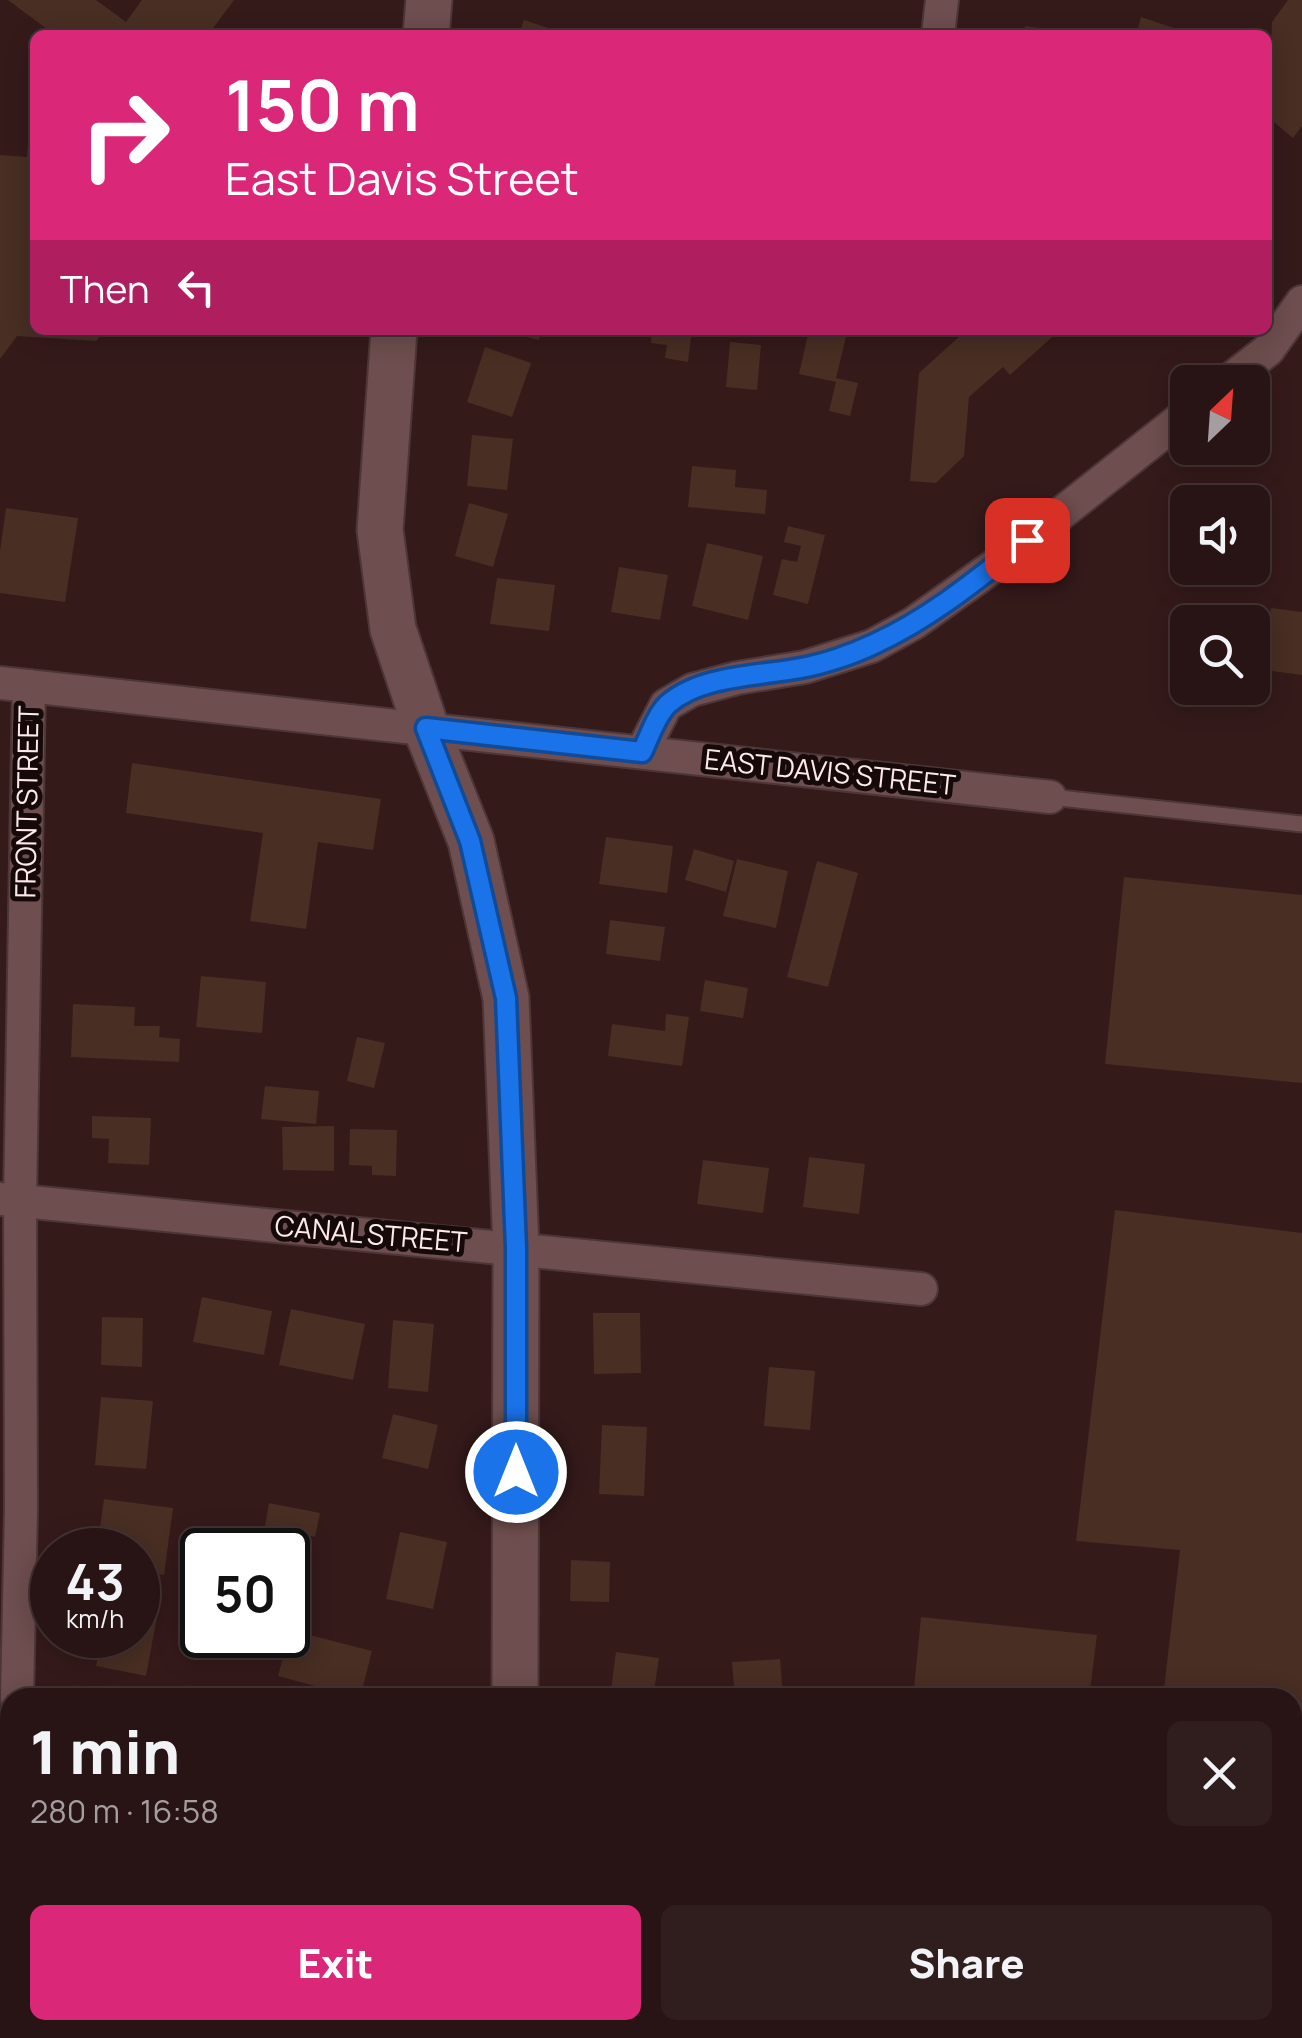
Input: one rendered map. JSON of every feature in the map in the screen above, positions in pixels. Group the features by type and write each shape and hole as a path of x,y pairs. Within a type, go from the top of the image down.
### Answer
{"main road":[{"path":"427,30 430,0"},
{"path":"394,335 380,530 394,629 426,728 470,841 506,998 516,1248 515,1688"}],"street":[{"path":"939,30 942,0"},
{"path":"1249,365 1268,350 1302,302"},
{"path":"642,752 666,706 692,690 737,678 805,668 872,646 914,624 1170,428"},
{"name":"EAST DAVIS STREET","path":"14,685 1050,797"},
{"name":"FRONT STREET","path":"14,685 10,1200 21,1509 17,1688"},
{"name":"CANAL STREET","path":"10,1200 921,1289"}],"lane":[{"name":"EAST DAVIS STREET","path":"1050,797 1302,824"}],"building":[{"path":"8,0 96,0 126,22 142,0 234,0 212,30 48,30"},
{"path":"1288,0 1302,0 1302,126 1293,138 1272,120 1272,22"},
{"path":"1141,17 1180,30 1137,30"},
{"path":"524,20 555,30 521,30"},
{"path":"30,111 30,335 101,335 96,341 17,336 0,359 0,155 27,157"},
{"path":"652,335 691,335 688,362 665,358 667,345 651,343"},
{"path":"808,335 847,335 836,378 858,383 850,416 829,411 836,382 799,374"},
{"path":"961,335 1054,335 1010,375 1003,367 969,397 964,456 936,483 910,481 919,373"},
{"path":"730,342 761,345 757,390 726,387"},
{"path":"485,347 531,363 512,417 467,402"},
{"path":"472,435 513,439 507,490 467,486"},
{"path":"692,466 736,470 735,487 767,490 765,514 688,507"},
{"path":"469,503 508,514 493,567 455,556"},
{"path":"6,508 78,518 65,602 0,593"},
{"path":"788,526 825,535 808,604 773,595 782,559 797,562 801,546 784,542"},
{"path":"707,543 763,556 748,620 692,606"},
{"path":"619,567 668,575 660,620 611,612"},
{"path":"497,578 555,585 549,631 490,624"},
{"path":"1271,608 1302,612 1302,675 1270,671"},
{"path":"132,763 381,799 373,850 318,842 306,929 250,921 263,833 126,813"},
{"path":"606,837 673,846 667,893 599,884"},
{"path":"694,849 734,861 726,892 685,880"},
{"path":"737,859 788,871 776,928 723,916"},
{"path":"817,861 858,873 828,987 787,977"},
{"path":"1124,877 1302,895 1302,1083 1105,1064"},
{"path":"610,920 665,927 660,961 606,954"},
{"path":"201,976 266,982 262,1033 196,1027"},
{"path":"705,980 748,988 743,1018 700,1011"},
{"path":"73,1004 135,1007 134,1026 160,1026 159,1037 180,1039 179,1062 71,1057"},
{"path":"666,1014 689,1017 682,1066 608,1056 612,1024 665,1031"},
{"path":"357,1037 385,1043 374,1088 347,1081"},
{"path":"265,1086 319,1091 316,1124 261,1119"},
{"path":"92,1116 151,1118 149,1165 108,1163 109,1139 92,1138"},
{"path":"334,1126 334,1171 283,1170 282,1127"},
{"path":"350,1129 397,1130 396,1176 372,1175 372,1166 349,1165"},
{"path":"809,1157 865,1164 859,1214 803,1207"},
{"path":"703,1160 769,1168 763,1213 697,1204"},
{"path":"1115,1210 1302,1233 1302,1688 1164,1688 1180,1550 1076,1541"},
{"path":"202,1297 272,1311 264,1355 193,1342"},
{"path":"291,1309 365,1324 353,1380 279,1365"},
{"path":"593,1313 640,1313 641,1373 594,1374"},
{"path":"102,1317 143,1318 142,1367 101,1365"},
{"path":"393,1320 434,1324 428,1392 388,1388"},
{"path":"769,1367 815,1371 810,1430 764,1426"},
{"path":"101,1397 153,1401 146,1469 95,1465"},
{"path":"393,1414 438,1425 428,1469 382,1458"},
{"path":"602,1425 647,1427 644,1496 599,1494"},
{"path":"104,1499 173,1508 164,1575 160,1574 160,1528 100,1528"},
{"path":"269,1503 320,1513 315,1537 310,1536 310,1528 265,1526"},
{"path":"400,1532 447,1542 433,1609 386,1599"},
{"path":"571,1560 610,1562 609,1602 570,1601"},
{"path":"921,1617 1097,1635 1090,1688 914,1688"},
{"path":"310,1635 372,1651 363,1688 323,1688 278,1676 283,1658 310,1658"},
{"path":"616,1652 659,1658 654,1688 611,1688"},
{"path":"98,1658 149,1658 146,1676 96,1666"},
{"path":"780,1659 782,1688 734,1688 732,1662"}],"route":[{"path":"516,1472 516,1248 506,998 470,841 426,728 642,752 666,706 692,690 737,678 805,668 872,646 955,596 1027,540"}]}
